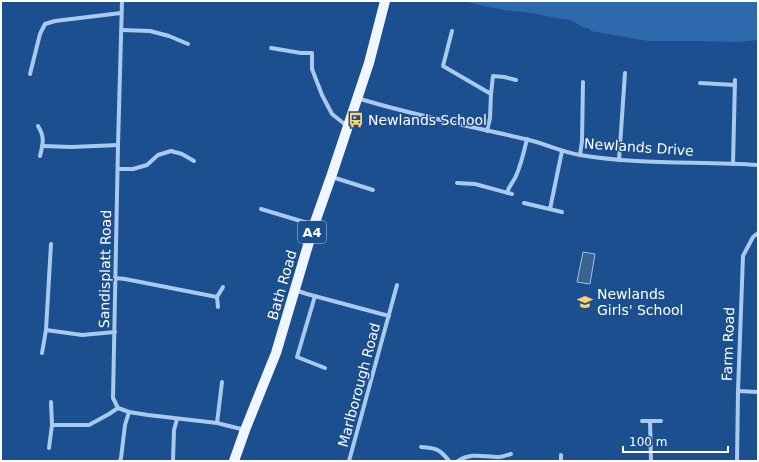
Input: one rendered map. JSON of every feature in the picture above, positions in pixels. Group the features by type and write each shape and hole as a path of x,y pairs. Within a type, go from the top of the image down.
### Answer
{"main road":[{"name":"Bath Road","path":"234,461 276,353 314,225 368,63 385,1"}],"street":[{"name":"Sandisplatt Road","path":"118,408 113,398 122,1"},
{"path":"30,74 40,34 46,24 55,21 122,13"},
{"path":"122,30 150,31 169,36 188,44"},
{"path":"452,31 443,66 491,94"},
{"path":"271,48 301,53 312,53 312,69 322,95 332,114 348,126"},
{"path":"619,160 625,73"},
{"path":"487,131 490,118 493,76 516,80"},
{"path":"733,164 735,80"},
{"path":"580,155 582,141 583,82"},
{"path":"700,83 735,85"},
{"name":"Newlands Drive","path":"357,98 404,111 527,139 562,151 580,155 619,160 758,165"},
{"path":"38,126 42,133 40,156"},
{"path":"507,193 509,186 516,177 527,139"},
{"path":"42,146 72,147 118,145"},
{"path":"118,169 133,169 147,165 158,155 171,151 182,154 194,161"},
{"path":"550,209 562,151"},
{"path":"331,177 373,190"},
{"path":"457,183 475,184 512,194"},
{"path":"524,203 562,212"},
{"path":"261,209 314,225"},
{"name":"Farm Road","path":"737,461 743,256 753,237 758,233"},
{"path":"42,353 46,330 51,244"},
{"path":"115,278 217,297"},
{"name":"Marlborough Road","path":"349,461 397,285"},
{"path":"218,307 217,297 223,287"},
{"name":"Marlborough Road","path":"295,290 389,316"},
{"path":"315,296 297,358 325,368"},
{"path":"46,330 82,335 115,332"},
{"path":"217,423 222,382"},
{"path":"738,391 758,392"},
{"path":"49,448 52,425 51,402"},
{"path":"52,425 89,425 118,408 129,412 217,423 245,430"},
{"path":"120,461 125,425 129,412"},
{"path":"173,461 174,430 177,419"},
{"path":"642,421 661,421"},
{"path":"650,421 651,461"},
{"path":"421,447 433,448 442,453 449,461"},
{"path":"458,461 472,455 500,457 511,454"},
{"path":"561,455 561,461"}],"shaded area":[{"path":"465,1 758,1 758,40 739,42 648,41 591,31 590,29 570,20 532,13 504,10"},
{"path":"583,252 595,254 590,284 577,282"}],"place":[{"name":"Newlands School","path":"356,120"},
{"name":"Newlands Girls' School","path":"585,302"}]}
